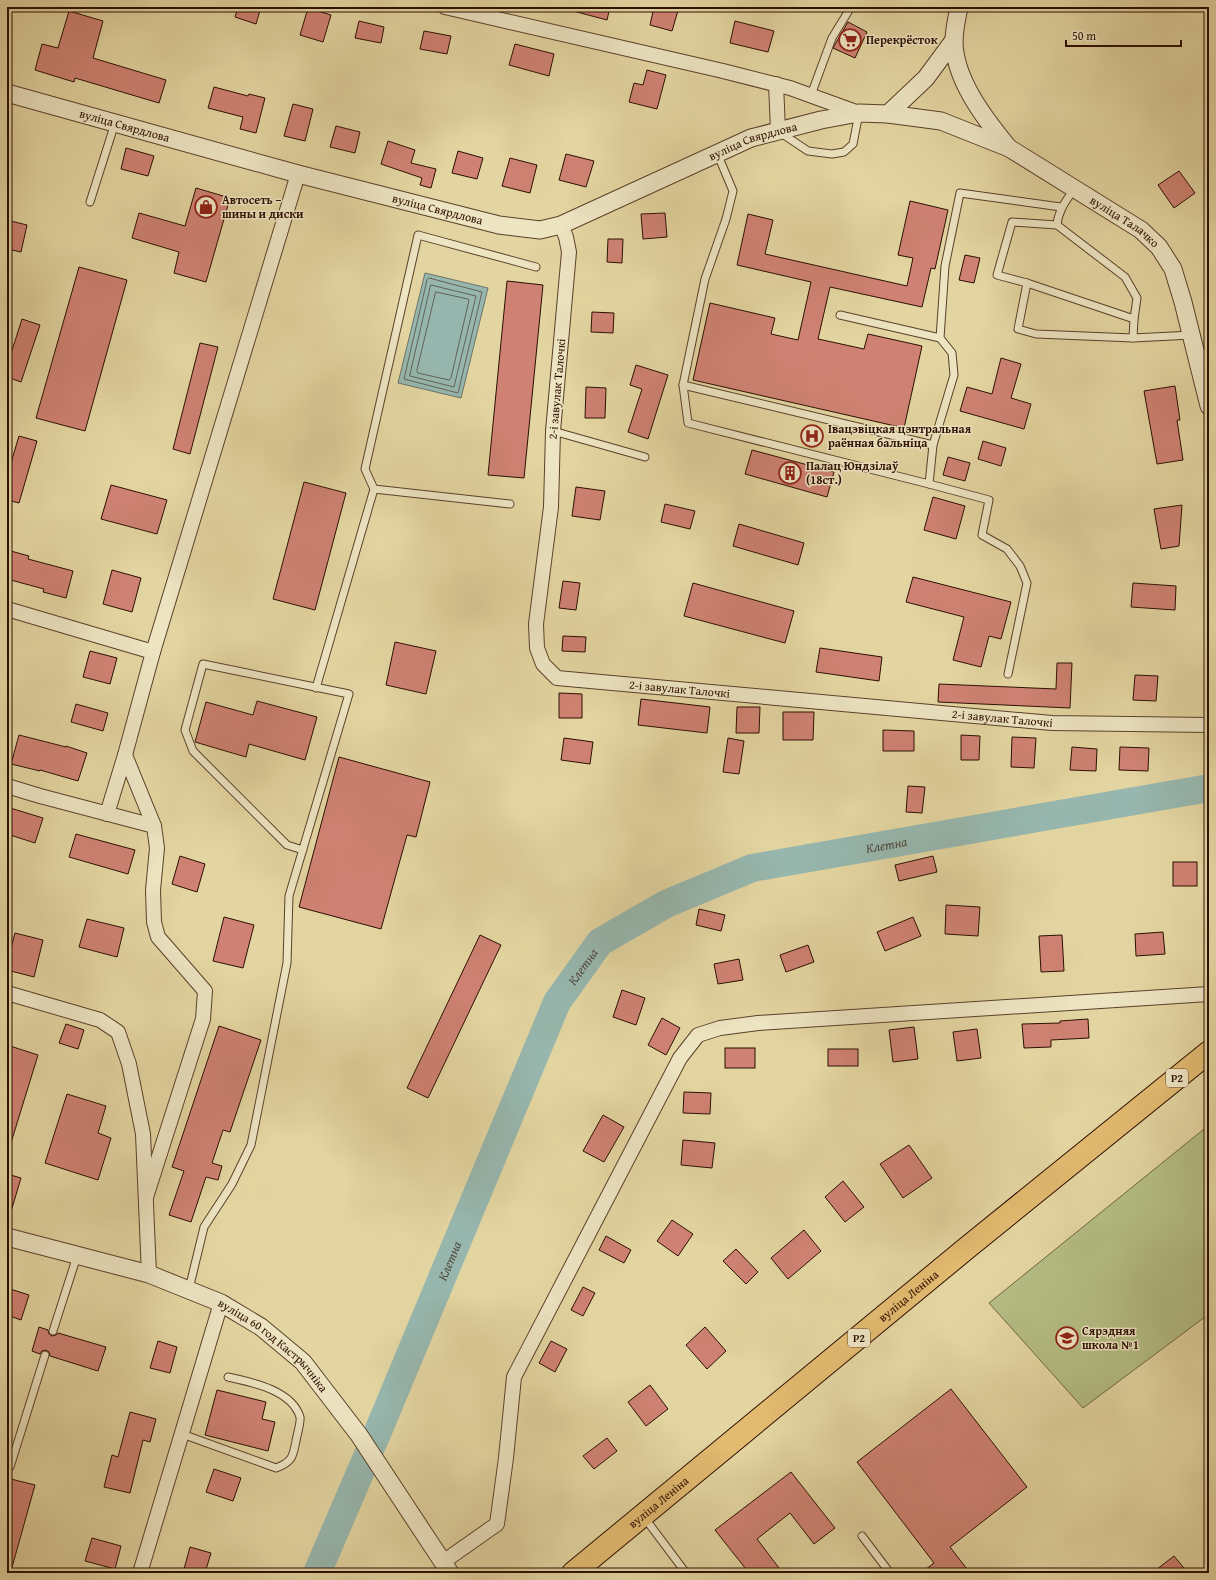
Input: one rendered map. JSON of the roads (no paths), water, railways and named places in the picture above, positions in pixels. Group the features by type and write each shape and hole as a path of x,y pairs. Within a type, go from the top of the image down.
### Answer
{"main road":[{"name":"вуліца Леніна","path":"573,1573 980,1238 1209,1052"}],"street":[{"name":"вуліца Свярдлова","path":"445,7 776,84 859,113"},
{"path":"959,7 954,40 957,63 969,90 989,124 1009,148"},
{"path":"888,114 926,78 954,40"},
{"path":"776,84 778,130"},
{"name":"вуліца Свярдлова","path":"7,93 298,174 499,225 540,230 561,225 751,138 778,130 859,113 888,114 941,121"},
{"name":"вуліца Талачко","path":"941,121 1009,148 1141,230 1159,247 1173,269 1184,302 1209,406"},
{"path":"107,814 153,652 298,174"},
{"name":"2-і завулак Талочкі","path":"561,225 566,237 569,252 553,431 551,507 536,624 537,648 543,664 557,678 1052,723 1209,725"},
{"path":"7,608 153,652"},
{"path":"125,755 154,826 157,848 154,890 154,922 158,937 205,991 204,1019 146,1197"},
{"path":"7,786 154,826"},
{"path":"7,993 100,1020 118,1032 129,1064 143,1134 149,1274"},
{"path":"447,1567 497,1524 506,1458 514,1377 680,1058 698,1035 720,1028 758,1023 1209,994"},
{"name":"вуліца 60 год Кастрычніка","path":"7,1237 149,1274 221,1303 261,1327 303,1362 359,1435 447,1567"},
{"path":"140,1573 221,1303"}],"lane":[{"path":"811,95 832,38 851,7"},
{"path":"778,130 808,151 832,154 844,152 853,144 859,113"},
{"path":"90,202 115,123"},
{"path":"717,153 733,191 726,219 705,279 683,385 688,423 989,500 982,535 1007,549 1020,566 1027,583 1008,674"},
{"path":"1057,225 1057,218 1061,207 1074,189"},
{"path":"940,338 945,266 960,193 1061,207"},
{"path":"1133,338 1137,298 1125,277 1057,225 1012,222 997,275 1027,283 1134,319"},
{"path":"316,688 374,489 365,469 418,235 536,267"},
{"path":"1027,283 1018,329 1036,334 1133,338 1192,335"},
{"path":"840,315 940,338 952,353 954,375 933,444 930,484"},
{"path":"683,385 933,444"},
{"path":"553,431 645,457"},
{"path":"374,489 510,504"},
{"path":"189,1289 204,1227 232,1184 250,1146 287,963 289,896 303,850 349,694 204,664 186,730 193,751 287,845 303,850"},
{"path":"53,1331 77,1255"},
{"path":"10,1467 45,1355"},
{"path":"182,1434 276,1468 286,1464 293,1457 300,1418 295,1406 284,1397 261,1384 228,1377"},
{"path":"643,1516 686,1573"},
{"path":"862,1536 890,1573"}],"water":[{"path":"425,273 488,288 461,398 398,383"}],"waterway":[{"name":"Клетна","path":"317,1573 379,1429 557,1002 600,942 666,904 752,868 1209,788"}],"place":[{"name":"Перекрёсток","path":"850,40"},
{"name":"Автосеть – шины и диски","path":"206,207"},
{"name":"Івацэвіцкая цэнтральная раённая бальніца","path":"812,436"},
{"name":"Палац Юндзілаў (18ст.)","path":"790,473"},
{"name":"Сярэдняя школа №1","path":"1067,1338"}]}
